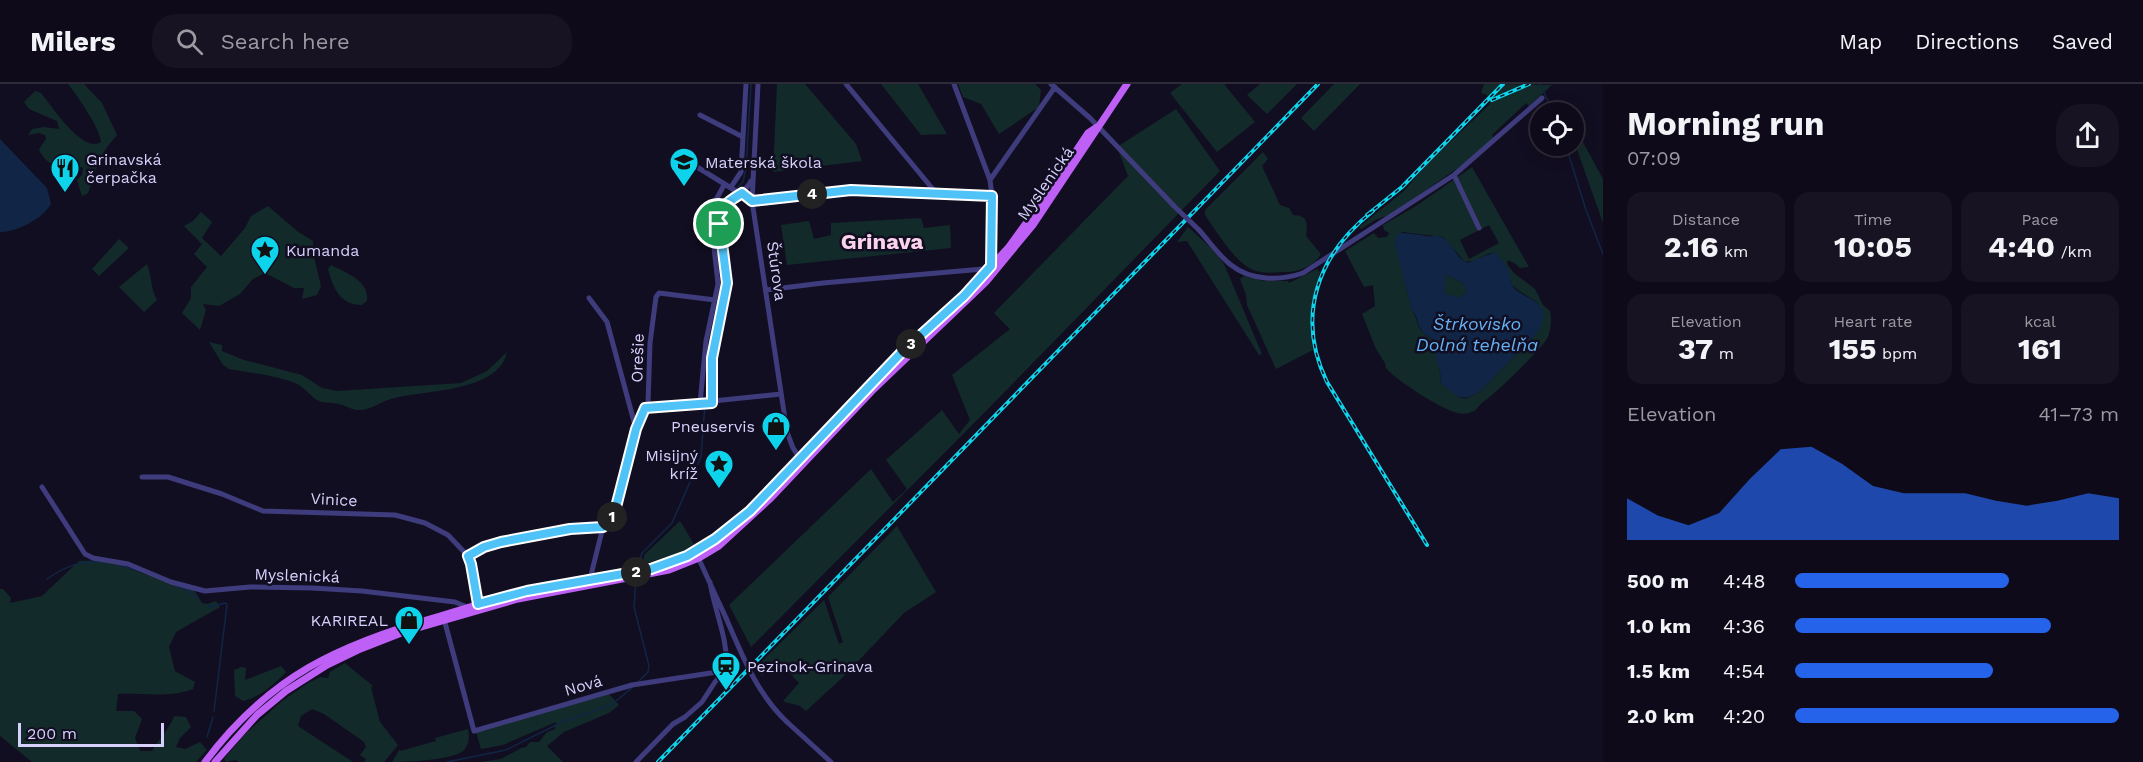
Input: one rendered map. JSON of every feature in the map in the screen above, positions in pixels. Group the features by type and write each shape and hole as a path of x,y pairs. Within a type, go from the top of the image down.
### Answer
{"main road":[{"name":"Myslenická","path":"802,461 986,282 1033,225 1094,137 1097,127 1127,84"},
{"name":"Myslenická","path":"357,646 399,627 461,615 549,592 636,575 697,554 730,537 896,358 964,296 991,266 1017,236 1088,133 1097,127"},
{"name":"Myslenická","path":"443,618 467,607 527,591 590,579 636,575"},
{"path":"461,615 467,607"},
{"path":"205,762 241,721 273,692 305,669 357,646"},
{"path":"215,762 257,715 286,691 357,646"}],"street":[{"path":"731,187 741,172 746,84"},
{"name":"Štúrova","path":"758,84 752,201 789,440 802,461"},
{"path":"846,84 936,193"},
{"path":"766,290 983,269 991,266 992,196 990,180 954,84"},
{"path":"990,180 1053,86 1097,127 1230,265 1243,272 1264,278 1294,277 1321,263 1454,175 1542,98"},
{"path":"700,115 743,137"},
{"path":"676,154 752,201 851,190 992,196"},
{"path":"1454,175 1479,228"},
{"path":"711,403 712,358 727,283 719,215 724,205 748,188 753,177"},
{"path":"701,403 706,341 715,300 717,270 710,212 724,185"},
{"name":"Orešie","path":"590,579 603,527 616,507 636,429 649,397 652,318 657,295 659,293 715,300"},
{"path":"589,298 607,322 636,429"},
{"path":"645,408 781,394"},
{"name":"Vinice","path":"142,477 168,477 222,494 263,511 402,516 444,531 468,556"},
{"name":"Myslenická","path":"42,487 85,554 93,558 128,564 171,582 205,591 250,587 362,591 455,602 467,607"},
{"path":"478,604 468,556 484,547 501,542 570,529 603,527"},
{"path":"697,554 757,684 774,708 831,762"},
{"path":"636,762 673,724 702,702 727,666 710,582"},
{"name":"Nová","path":"443,618 474,731 644,682 724,671"}],"green space":[{"path":"68,84 84,84 102,103 117,135 100,159 88,193 82,196 77,180 82,175 83,168 75,166 59,168 51,164 39,149 46,139 45,135 39,133 28,135 32,129 44,127 59,129 57,121 29,109 24,102 35,91 41,93 77,135 93,144 101,142 93,121"},
{"path":"777,84 805,84 856,144 862,161 773,172"},
{"path":"881,84 918,84 947,134 921,135"},
{"path":"958,84 1035,84 1041,90 1039,107 999,134 981,104 963,97"},
{"path":"1182,84 1224,84 1255,122 1217,152 1170,93"},
{"path":"1260,84 1297,84 1267,114 1247,95"},
{"path":"1334,84 1360,84 1314,131 1301,118"},
{"path":"1484,84 1552,85 1533,102 1530,102 1529,106 1526,103 1492,135 1494,139 1462,165 1390,215 1377,219 1361,229 1359,227 1404,191 1426,165 1490,104 1487,95 1481,93"},
{"path":"1176,109 1220,171 987,410 751,647 729,605 871,469 893,502 907,489 886,460 942,410 959,434 970,420 952,375 1010,329 994,313 1128,176 1117,147"},
{"path":"1584,144 1603,179 1603,223 1579,156 1584,156"},
{"path":"1263,152 1268,159 1262,166 1280,205 1289,208 1293,215 1304,218 1307,224 1306,236 1321,254 1307,267 1289,272 1264,272 1249,268 1234,255 1205,215 1205,210"},
{"path":"1472,167 1529,267 1520,268 1508,260 1507,264 1514,273 1535,289 1543,305 1550,311 1550,329 1543,344 1476,410 1467,413 1451,411 1431,401 1386,368 1362,314 1375,306 1373,285 1364,287 1345,251 1374,233 1378,238 1387,237 1389,233 1384,230 1383,225 1416,206","holes":["1489,225 1499,243 1469,259 1460,240","1402,232 1443,237 1465,262 1474,261 1490,253 1498,257 1506,266 1512,285 1537,302 1543,314 1538,332 1480,391 1470,397 1459,397 1441,383 1437,345 1422,332 1412,310 1395,241"]},
{"path":"268,206 297,231 313,241 313,253 321,286 317,295 302,299 304,288 294,288 265,273 253,279 240,294 219,306 203,304 206,310 200,330 182,313 191,298 191,287 207,267 194,254 202,244 184,226 193,221 201,212 212,222 202,238 221,256 245,228 251,216"},
{"path":"921,218 924,228 950,225 951,248 787,265 781,225 809,221 814,239 831,235 831,223"},
{"path":"1188,227 1210,247 1224,264 1262,354 1259,355 1187,241 1177,242"},
{"path":"119,239 129,248 99,276 92,269"},
{"path":"147,264 157,300 144,312 119,287"},
{"path":"331,265 361,283 367,294 367,301 362,305 354,304 338,294 328,269"},
{"path":"1317,269 1320,272 1310,320 1313,350 1276,369 1247,305 1240,279 1244,276 1264,281 1288,281 1289,283"},
{"path":"1446,274 1463,283 1467,292 1459,298 1443,293"},
{"path":"209,342 222,345 222,351 244,360 302,375 322,388 337,391 461,383 487,371 507,352 501,365 490,375 476,382 395,398 367,409 356,410 320,401 287,380 229,369 223,365"},
{"path":"680,521 694,544 679,553 644,564 644,555"},
{"path":"897,526 936,592 904,613 843,677 806,711 800,706 783,701 799,683 777,660 762,676 755,668 824,600 839,644 843,642 828,597"},
{"path":"102,560 194,590 202,603 216,601 220,607 176,632 169,647 175,671 195,682 193,689 166,694 118,694 116,711 134,711 142,719 135,738 140,751 152,751 174,716 186,717 191,727 180,738 176,747 185,749 200,742 207,750 196,762 32,762 0,736 0,589 3,589 11,598 10,603 42,596 79,561"},
{"path":"345,663 373,686 371,687 380,722 398,745 384,762 364,762 366,759 360,755 366,747 364,742 324,714 312,709 301,716 298,726 353,762 238,762 236,760 226,762 224,759 245,734 282,701 320,677 328,678 330,672"},
{"path":"281,666 286,672 261,693 243,701 235,696 234,670 241,667 246,668 245,680"},
{"path":"609,694 619,705 609,713 564,732 547,746 563,762 480,762 501,759 526,747 530,742 539,742 547,732 555,729 556,722 503,745 481,749 476,732"},
{"path":"468,729 467,746 457,754 429,760 392,762 400,749 400,751 436,741 435,738"}],"water":[{"path":"0,139 47,188 51,204 42,215 28,224 14,230 0,232"},
{"name":"Štrkovisko Dolná tehelňa","path":"1397,234 1445,239 1461,259 1468,263 1495,252 1508,268 1512,285 1536,302 1543,312 1538,332 1474,395 1459,397 1441,383 1436,358 1437,345 1434,340 1423,333 1412,310 1396,248","holes":["1446,274 1463,283 1467,292 1459,298 1444,293"]}],"waterway":[{"path":"737,188 743,182 746,168 751,84"},
{"path":"1540,84 1548,102"},
{"path":"1569,156 1603,254"},
{"path":"706,399 709,347 722,286 715,215 718,205 734,192"},
{"path":"637,568 642,553 672,523 701,457 705,404"},
{"path":"47,579 72,566 101,562"},
{"path":"118,565 139,571"},
{"path":"636,578 634,607 649,666 648,672 639,681"},
{"path":"174,585 189,591 197,598"},
{"path":"208,607 226,603 227,605 214,711"},
{"path":"447,762 506,750 562,722 611,705 633,687"},
{"path":"207,737 213,717"}],"railway":[{"path":"658,762 1318,84"},
{"path":"1367,215 1402,187 1503,84"},
{"path":"1492,100 1529,84"},
{"path":"1373,211 1338,247 1326,267 1317,288 1313,310 1313,333 1327,382 1427,545"}],"place":[{"name":"Materská škola","path":"684,188"},
{"name":"Grinavská čerpačka","path":"65,194"},
{"name":"Kumanda","path":"265,276"},
{"name":"Pneuservis","path":"776,452"},
{"name":"Misijný kríž","path":"719,490"},
{"name":"KARIREAL","path":"409,646"},
{"name":"Pezinok-Grinava","path":"726,692"}],"district":[{"name":"Grinava","path":"882,241"}],"route":[{"path":"851,190 992,196 991,266 964,296 901,353 750,511 715,539 687,556 641,572 527,591 478,604 468,556 484,547 501,542 570,529 603,527 613,515 616,507 636,429 645,408 712,403 712,358 727,283 719,224 722,208 742,193 752,201 851,190"}]}
